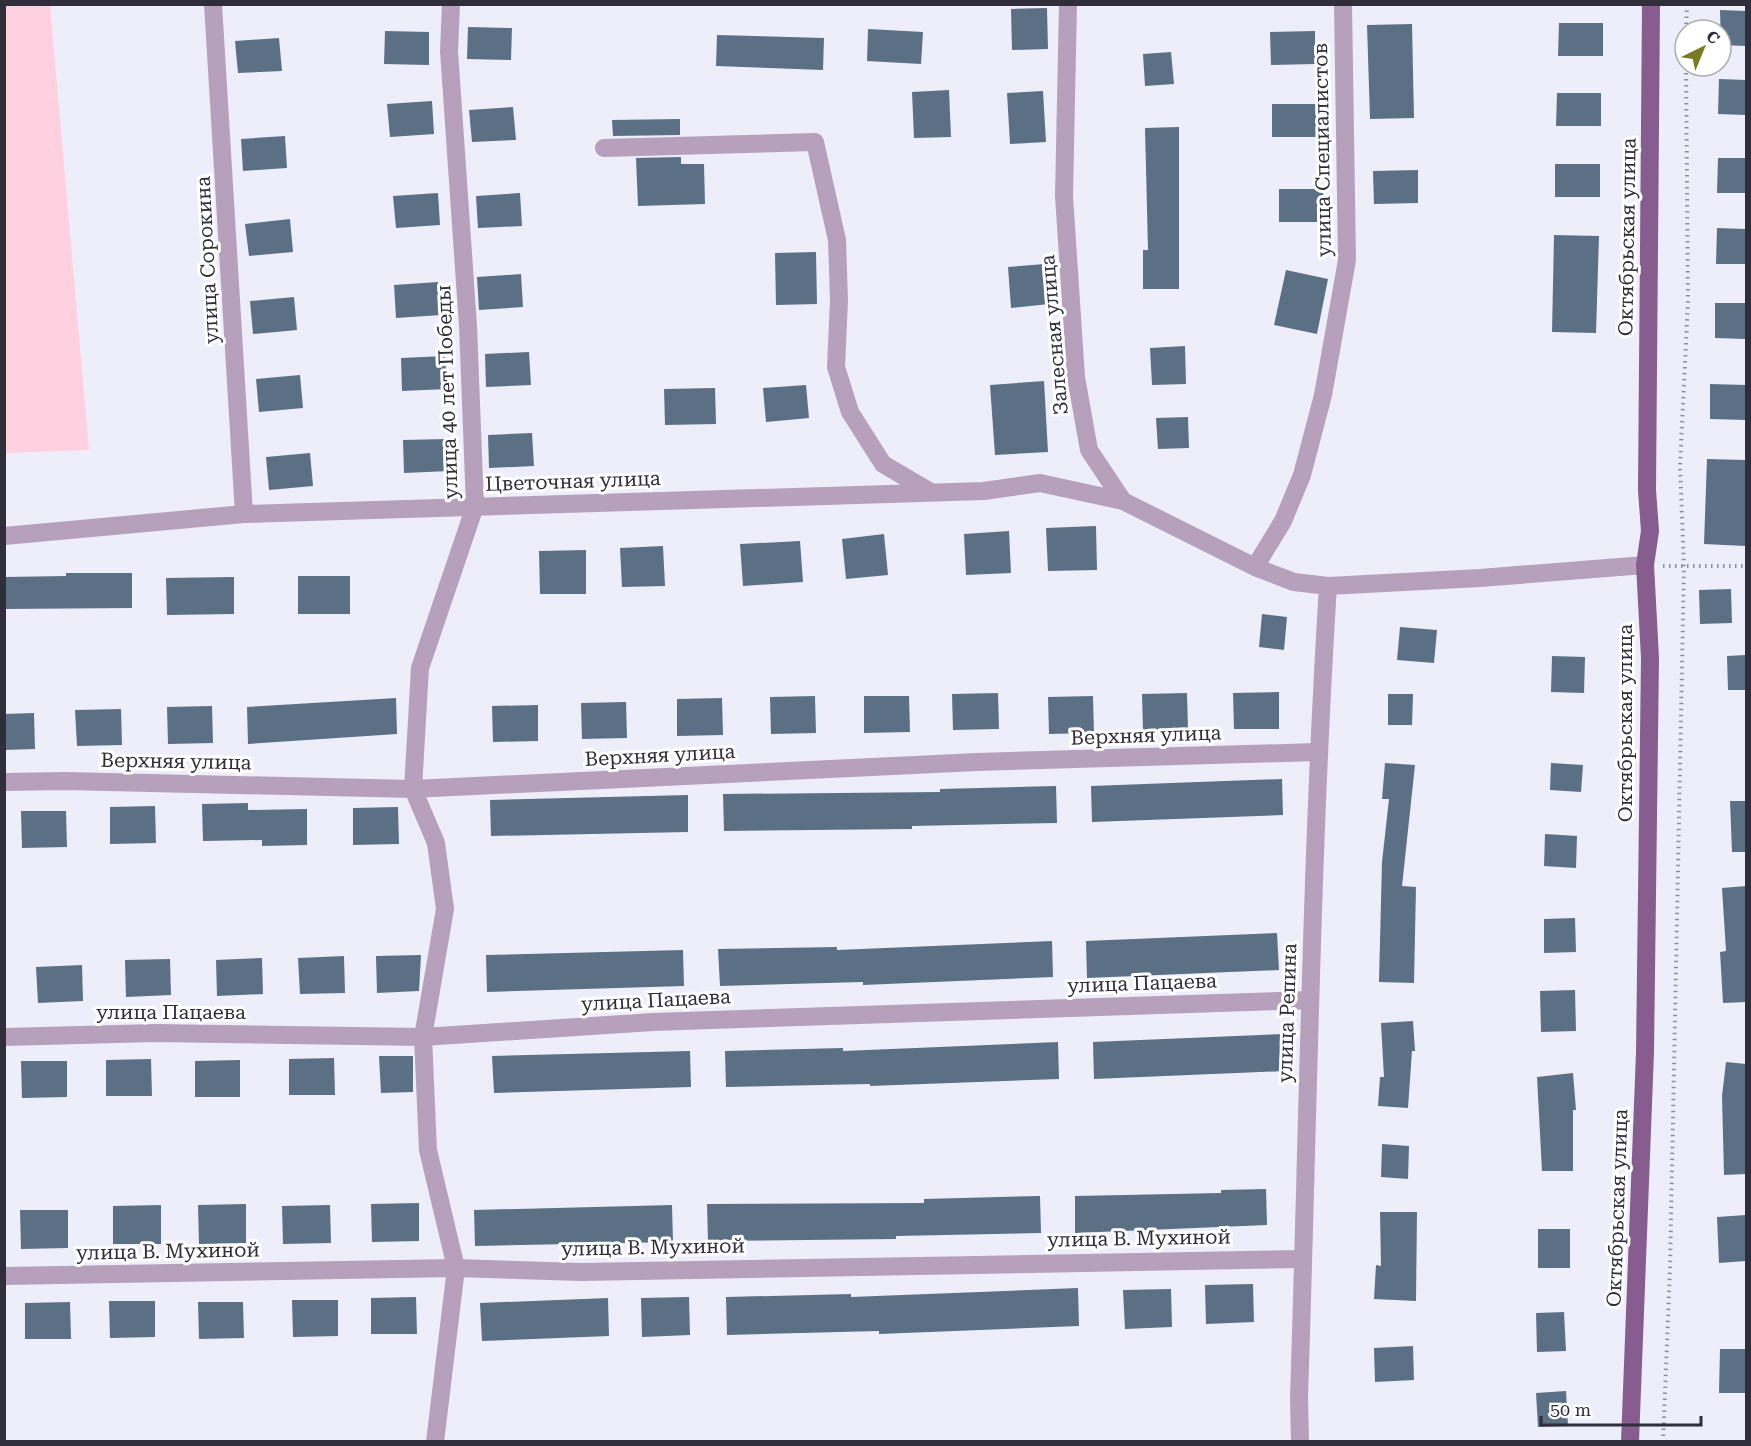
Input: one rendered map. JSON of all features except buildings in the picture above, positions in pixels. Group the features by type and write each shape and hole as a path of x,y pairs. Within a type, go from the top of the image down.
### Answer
{"main road":[{"name":"Октябрьская улица","path":"1630,1442 1645,1052 1650,658 1645,565 1650,531 1647,478 1651,4"}],"street":[{"name":"улица Сорокина","path":"213,4 244,514"},
{"name":"улица 40 лет Победы","path":"435,1442 456,1268 428,1150 423,1037 435,978 445,909 436,843 413,789 420,668 475,506 468,326 449,51 450,4"},
{"name":"Залесная улица","path":"1068,4 1064,196 1076,376 1089,450 1124,501 1255,567 1294,582 1328,586 1480,578 1645,565"},
{"name":"улица Специалистов","path":"1255,567 1283,521 1302,475 1323,395 1347,260 1343,4"},
{"path":"604,148 816,142 837,240 839,300 837,367 850,412 883,464 929,491"},
{"name":"Цветочная улица","path":"4,536 244,514 984,491 1041,483 1124,501"},
{"name":"улица Репина","path":"1300,1442 1299,1397 1317,752 1328,586"},
{"name":"Верхняя улица","path":"4,782 65,780 413,789 977,762 1317,752"},
{"name":"улица Пацаева","path":"4,1037 155,1033 423,1037 653,1022 1309,1000"},
{"name":"улица В. Мухиной","path":"4,1276 456,1268 580,1272 1303,1258"}],"path":[{"path":"1663,1442 1671,1257 1684,567 1680,466 1688,301 1686,78"},
{"path":"1645,565 1746,566"}],"shaded area":[{"path":"4,5 50,5 89,450 5,453"}]}
